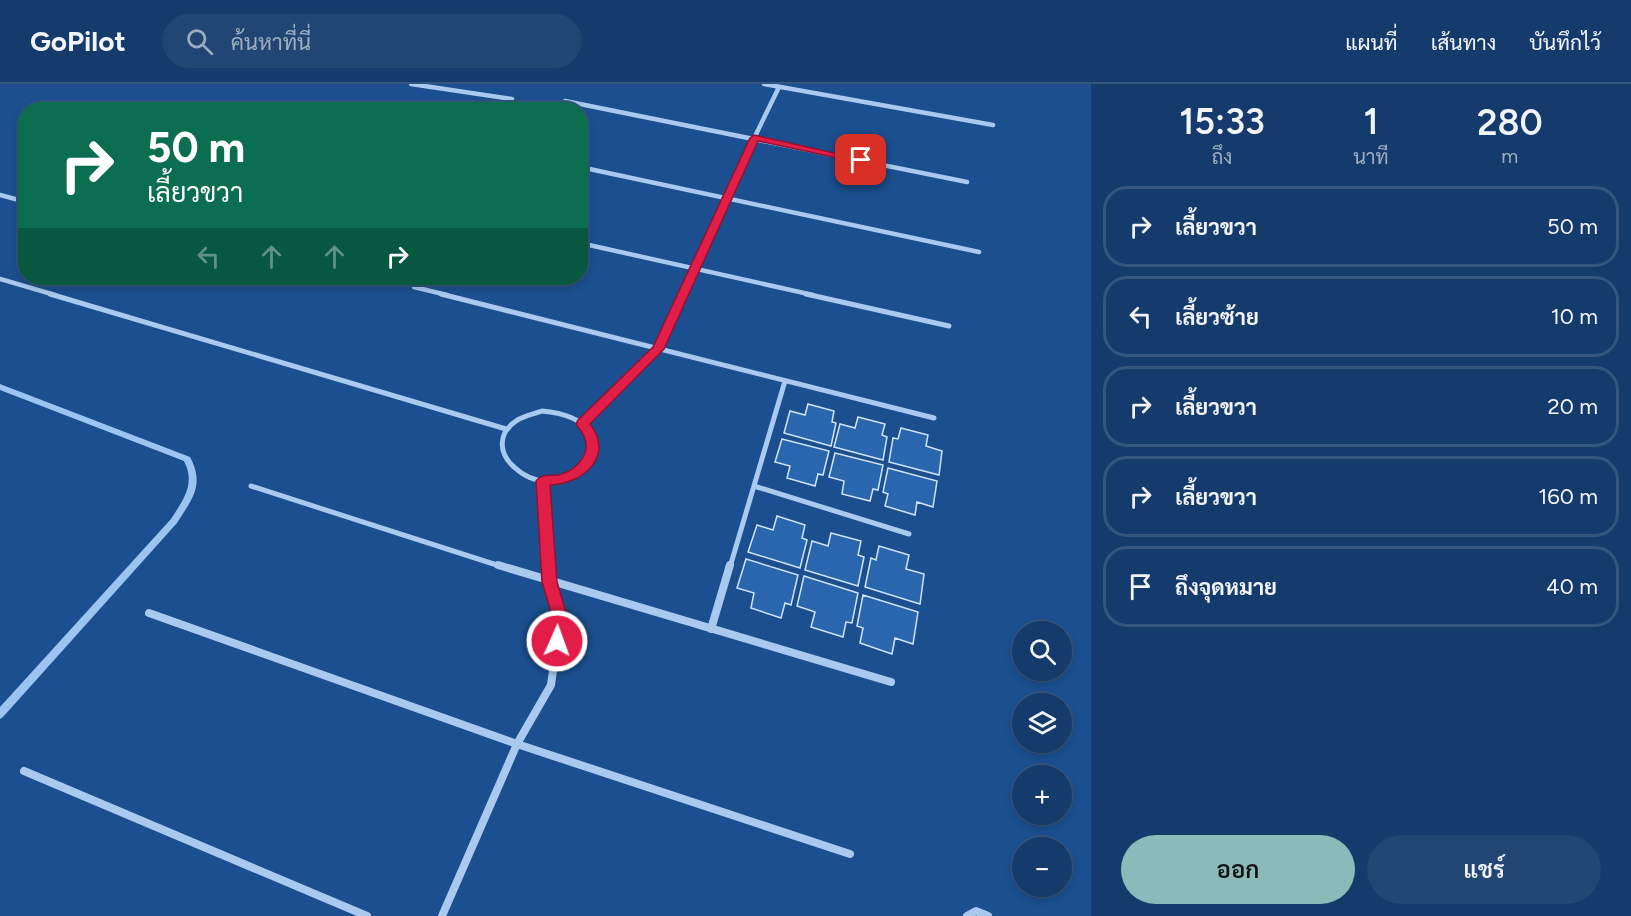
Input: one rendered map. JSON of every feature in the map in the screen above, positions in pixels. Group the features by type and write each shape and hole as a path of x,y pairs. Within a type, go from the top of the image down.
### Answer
{"street":[{"path":"411,84 512,99"},
{"path":"764,84 993,125"},
{"path":"582,424 658,349 726,196 779,87"},
{"path":"565,101 570,102"},
{"path":"588,106 967,182"},
{"path":"588,169 726,196 980,252"},
{"path":"0,195 18,200"},
{"path":"588,245 949,326"},
{"path":"0,279 18,284"},
{"path":"20,285 506,429"},
{"path":"414,287 934,418"},
{"path":"711,629 785,381"},
{"path":"542,411 571,416 590,433 593,445 591,456 584,467 573,475 559,480 543,481 521,475 505,462 500,451 501,439 506,429 515,420 542,411"},
{"path":"442,916 518,744 551,685 560,619 550,582 543,481"},
{"path":"251,486 550,582 891,682"},
{"path":"754,486 909,534"},
{"path":"149,614 518,744 850,854"},
{"path":"24,771 367,916"},
{"path":"967,916 976,911 988,916"}],"building":[{"path":"808,404 834,411 832,422 836,423 831,446 784,433 790,411 805,415"},
{"path":"858,417 885,424 882,435 887,437 883,460 834,447 840,424 855,428"},
{"path":"901,428 928,435 926,446 942,451 939,475 889,462 893,438 898,439"},
{"path":"782,439 829,451 823,475 818,474 815,486 787,478 790,466 775,462"},
{"path":"835,453 883,465 878,490 873,489 870,501 842,494 844,481 829,477"},
{"path":"888,468 937,481 933,507 917,502 915,515 885,506 888,494 883,492"},
{"path":"777,516 805,525 802,538 807,540 800,568 748,552 757,525 773,530"},
{"path":"831,533 861,541 858,555 864,557 858,586 805,570 812,541 828,546"},
{"path":"879,546 909,555 906,569 924,574 920,604 865,587 871,558 876,560"},
{"path":"746,559 798,575 791,605 785,603 781,618 751,608 754,593 737,588"},
{"path":"804,576 858,593 852,623 846,622 843,637 811,627 815,612 797,606"},
{"path":"863,595 918,612 913,644 895,638 892,654 860,643 863,628 857,626"}],"waterway":[{"path":"0,387 187,459 193,475 191,491 174,521 0,714"}],"route":[{"path":"557,641 560,619 550,582 543,481 559,480 573,475 584,467 591,456 593,445 590,433 582,424 658,349 754,138 861,160"}]}
